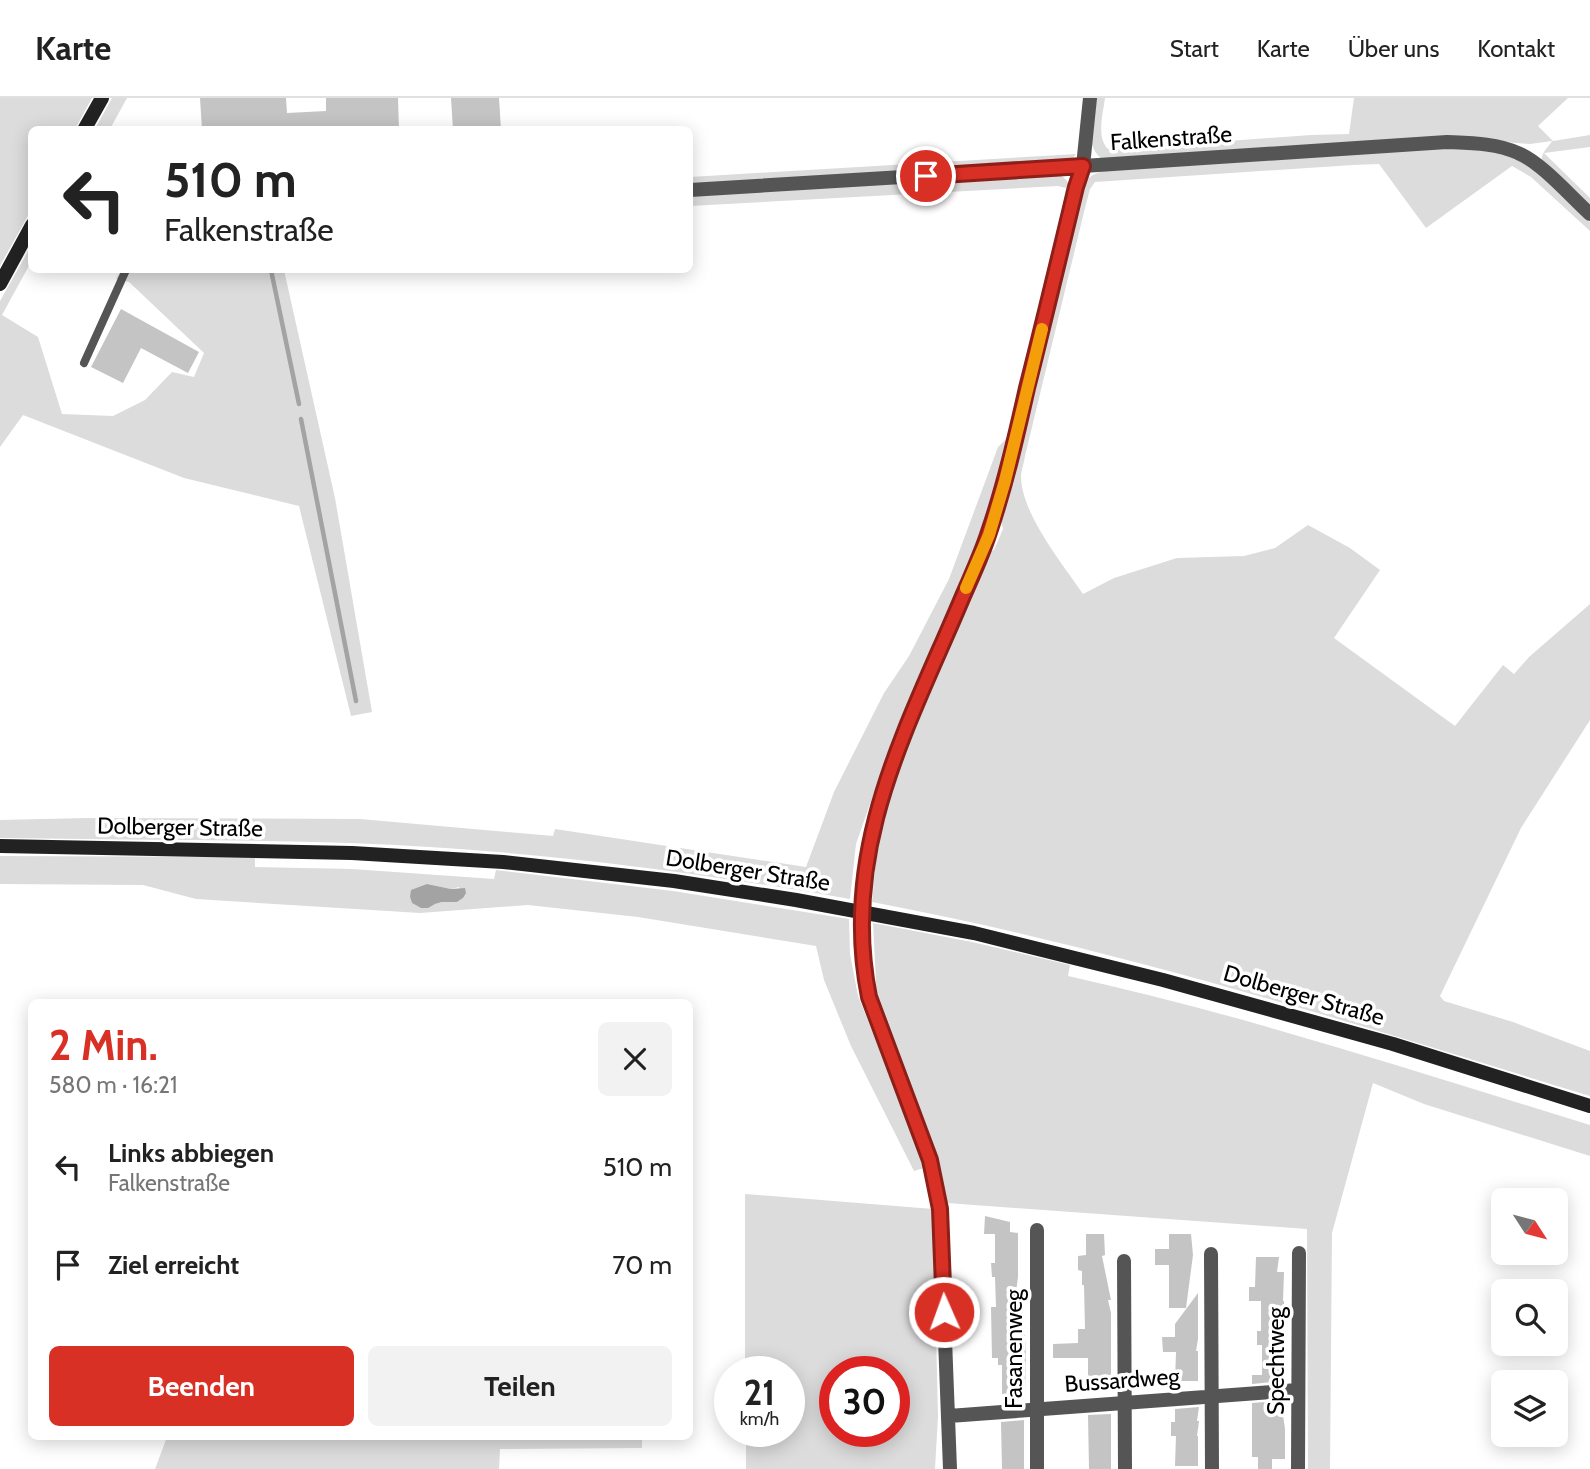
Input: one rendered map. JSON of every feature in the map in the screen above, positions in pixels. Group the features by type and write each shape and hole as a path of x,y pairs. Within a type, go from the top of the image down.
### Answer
{"main road":[{"path":"87,126 102,98"},
{"path":"0,284 28,232"},
{"name":"Dolberger Straße","path":"0,846 352,853 503,862 674,881 796,900 974,933 1163,979 1392,1044 1590,1106"}],"street":[{"path":"950,1469 940,1209 930,1160 869,997 862,920 868,847 878,805 899,743 989,535 1005,481 1083,166 1090,98"},
{"name":"Falkenstraße","path":"693,190 1447,142 1501,147 1530,159 1590,214"},
{"name":"Fasanenweg","path":"1037,1230 1037,1469"},
{"path":"1211,1254 1212,1469"},
{"name":"Spechtweg","path":"1298,1469 1299,1254"},
{"path":"1125,1261 1125,1469"},
{"name":"Bussardweg","path":"949,1416 1298,1390"}],"lane":[{"path":"84,363 125,273"}],"shaded area":[{"path":"0,98 92,98 77,126 28,126 28,215 0,266"},
{"path":"112,98 127,98 112,126 97,126"},
{"path":"1094,98 1105,98 1101,125 1104,144 1108,149 1120,149 1349,134 1354,98 1568,98 1538,126 1553,141 1590,135 1590,147 1544,153 1590,198 1590,210 1542,162 1543,153 1552,141 1105,161 1098,156 1091,141"},
{"path":"1447,148 1496,152 1515,159 1550,183 1590,222 1590,231 1531,177 1512,166 1426,228 1379,164 1095,182 1090,189 1084,212 1025,456 1021,478 1023,493 1036,523 1083,594 1114,578 1177,558 1244,556 1275,548 1308,525 1350,548 1380,570 1334,638 1455,726 1503,665 1514,674 1529,657 1590,604 1590,720 1521,828 1440,996 1444,1001 1513,1022 1590,1051 1590,1096 1144,964 1054,941 872,902 877,848 873,847 894,771 988,552 994,550 1003,529 1000,516 1080,190 1085,182 1092,175 1104,171"},
{"path":"1076,154 1071,161 693,185 693,177"},
{"path":"1054,173 1067,180 1069,185 1057,250 1066,188 1058,186 693,206 693,193"},
{"path":"28,251 28,267 2,315 38,337 62,414 113,416 145,400 172,372 194,377 204,353 129,282 116,279 119,273 285,273 335,498 372,712 351,716 299,506 184,478 23,415 0,447 0,301"},
{"path":"1012,433 980,538 892,741 856,844 850,899 664,870 476,850 306,842 0,838 0,820 360,819 553,836 555,829 806,867 834,792 884,693 909,656 949,579 998,447"},
{"path":"0,856 255,857 255,867 352,869 494,879 496,870 673,891 849,919 850,954 858,996 922,1156 924,1168 914,1171 851,1046 824,980 816,946 638,917 528,905 420,913 196,899 143,885 0,884","holes":["427,884 451,889 459,887 463,898 457,902 442,902 421,908 412,903 410,897"]},
{"path":"427,884 451,889 465,888 466,893 457,902 442,902 421,908 412,903 411,890"},
{"path":"873,923 1070,965 1068,976 1265,1026 1590,1125 1590,1156 1424,1104 1373,1083 1332,1233 1330,1469 1308,1469 1307,1229 947,1203 936,1157 877,1002"},
{"path":"745,1194 933,1209 938,1416 935,1469 746,1469 746,1447 805,1447 805,1356 745,1356"},
{"path":"166,1440 642,1440 642,1448 500,1449 499,1469 155,1469"}],"building":[{"path":"200,98 286,98 287,113 326,111 326,98 398,98 399,126 202,126"},
{"path":"451,98 499,98 501,126 453,126"},
{"path":"121,309 199,352 188,373 141,348 123,383 91,367"},
{"path":"985,1216 1010,1222 1010,1232 1018,1233 1016,1292 1024,1291 1026,1300 1021,1320 1024,1320 1026,1356 1025,1394 1002,1394 1002,1365 998,1365 998,1358 992,1358 991,1307 996,1307 995,1277 992,1277 991,1263 995,1263 995,1234 984,1234"},
{"path":"1086,1234 1104,1234 1105,1255 1102,1256 1111,1300 1108,1300 1111,1313 1111,1388 1088,1388 1088,1358 1053,1358 1053,1344 1078,1343 1078,1329 1085,1329 1084,1285 1082,1271 1078,1270 1078,1256 1086,1255"},
{"path":"1169,1234 1191,1234 1193,1255 1186,1308 1169,1308 1169,1265 1155,1265 1155,1249 1169,1249"},
{"path":"1256,1257 1279,1257 1277,1272 1284,1272 1282,1330 1285,1374 1272,1374 1272,1382 1252,1384 1252,1375 1262,1375 1262,1345 1257,1345 1257,1331 1261,1331 1261,1301 1249,1301 1249,1287 1255,1287"},
{"path":"1198,1293 1198,1381 1175,1381 1176,1352 1163,1352 1162,1337 1175,1337 1175,1324"},
{"path":"1280,1401 1286,1415 1283,1415 1285,1459 1272,1459 1272,1469 1258,1469 1258,1457 1252,1457 1252,1403"},
{"path":"1199,1407 1198,1466 1175,1466 1176,1436 1171,1436 1171,1422 1175,1422 1175,1409"},
{"path":"1111,1414 1111,1469 1089,1469 1088,1415"},
{"path":"1024,1420 1024,1469 1002,1469 1001,1422"}],"waterway":[{"path":"272,273 299,404"},
{"path":"301,419 356,701"}],"slow traffic":[{"path":"966,588 989,535 1005,481 1042,329"}],"route":[{"path":"926,176 1083,166 1005,481 989,535 899,743 878,805 868,847 862,920 865,975 869,997 930,1160 940,1209 944,1312"}]}
